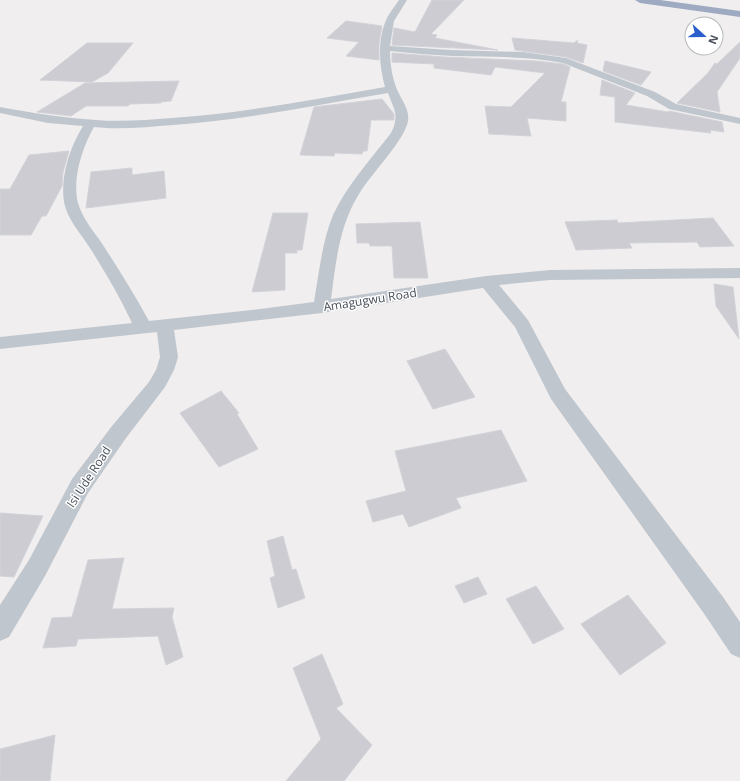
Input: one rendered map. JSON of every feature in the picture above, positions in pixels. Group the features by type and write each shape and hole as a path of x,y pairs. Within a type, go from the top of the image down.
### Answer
{"highway":[{"path":"640,0 740,14"},
{"path":"661,3 740,22"}],"street":[{"path":"322,307 335,232 341,214 353,192 397,134 402,125 403,113 391,89 386,48 390,22 403,0"},
{"path":"386,48 449,53 497,53 554,58 566,61 651,94 673,107 740,121"},
{"path":"0,110 49,120 91,124 181,121 270,109 391,89"},
{"path":"91,124 78,146 71,178 71,203 82,224 133,306 143,327"},
{"name":"Amagugwu Road","path":"0,343 143,327 165,326 322,307 486,281 550,275 740,273"},
{"path":"486,281 522,324 558,394 643,508 740,646"},
{"name":"Isi Ude Road","path":"0,628 37,568 80,486 119,432 156,387 165,370 169,356 165,326"}],"building":[{"path":"432,0 464,0 431,34 437,35 435,38 498,50 392,45 394,28 415,32"},
{"path":"346,21 382,26 379,43 379,60 346,56 359,42 327,38"},
{"path":"512,38 574,43 578,40 577,43 587,45 583,63 566,57 515,50"},
{"path":"740,42 740,58 717,92 720,112 677,103 708,73 715,63 717,64"},
{"path":"87,43 133,43 108,73 92,82 40,80"},
{"path":"392,53 536,61 563,64 570,67 561,102 566,102 566,121 527,118 531,136 489,134 485,106 511,107 545,73 495,67 491,75 434,68 434,64 392,62"},
{"path":"605,61 651,72 641,85 603,71"},
{"path":"602,80 635,93 626,105 669,111 722,122 724,132 710,130 711,133 615,122 615,97 600,95"},
{"path":"179,81 171,101 161,103 130,104 128,106 86,106 71,116 37,112 85,83"},
{"path":"382,99 394,114 394,120 371,120 367,151 363,151 362,154 335,153 334,156 300,155 314,107"},
{"path":"69,151 63,172 62,186 46,216 42,216 31,235 0,235 0,189 10,189 29,155"},
{"path":"132,168 132,175 164,171 166,198 86,208 91,172"},
{"path":"273,213 308,213 302,250 297,250 297,253 285,253 285,290 252,292"},
{"path":"713,218 734,246 700,247 697,242 629,243 632,248 576,250 565,222 617,220 618,223"},
{"path":"420,222 428,278 394,278 392,246 370,246 369,243 357,243 356,224"},
{"path":"714,284 733,287 739,339 716,306"},
{"path":"445,349 475,397 433,409 407,361"},
{"path":"221,391 239,413 237,414 258,449 219,467 180,413"},
{"path":"501,430 527,481 456,498 461,508 409,527 403,514 373,522 366,501 406,491 395,451"},
{"path":"0,513 43,516 14,577 0,576"},
{"path":"283,536 292,570 296,569 305,598 278,608 270,578 275,576 267,541"},
{"path":"124,558 112,609 174,608 172,617 183,657 166,665 158,636 78,639 76,646 43,648 52,618 72,617 88,560"},
{"path":"478,577 487,594 464,603 455,586"},
{"path":"536,586 564,629 533,644 506,599"},
{"path":"628,595 666,643 620,675 581,624"},
{"path":"322,654 343,704 336,708 372,745 344,781 286,781 321,739 293,668"},
{"path":"55,735 50,781 0,781 0,749"}]}
